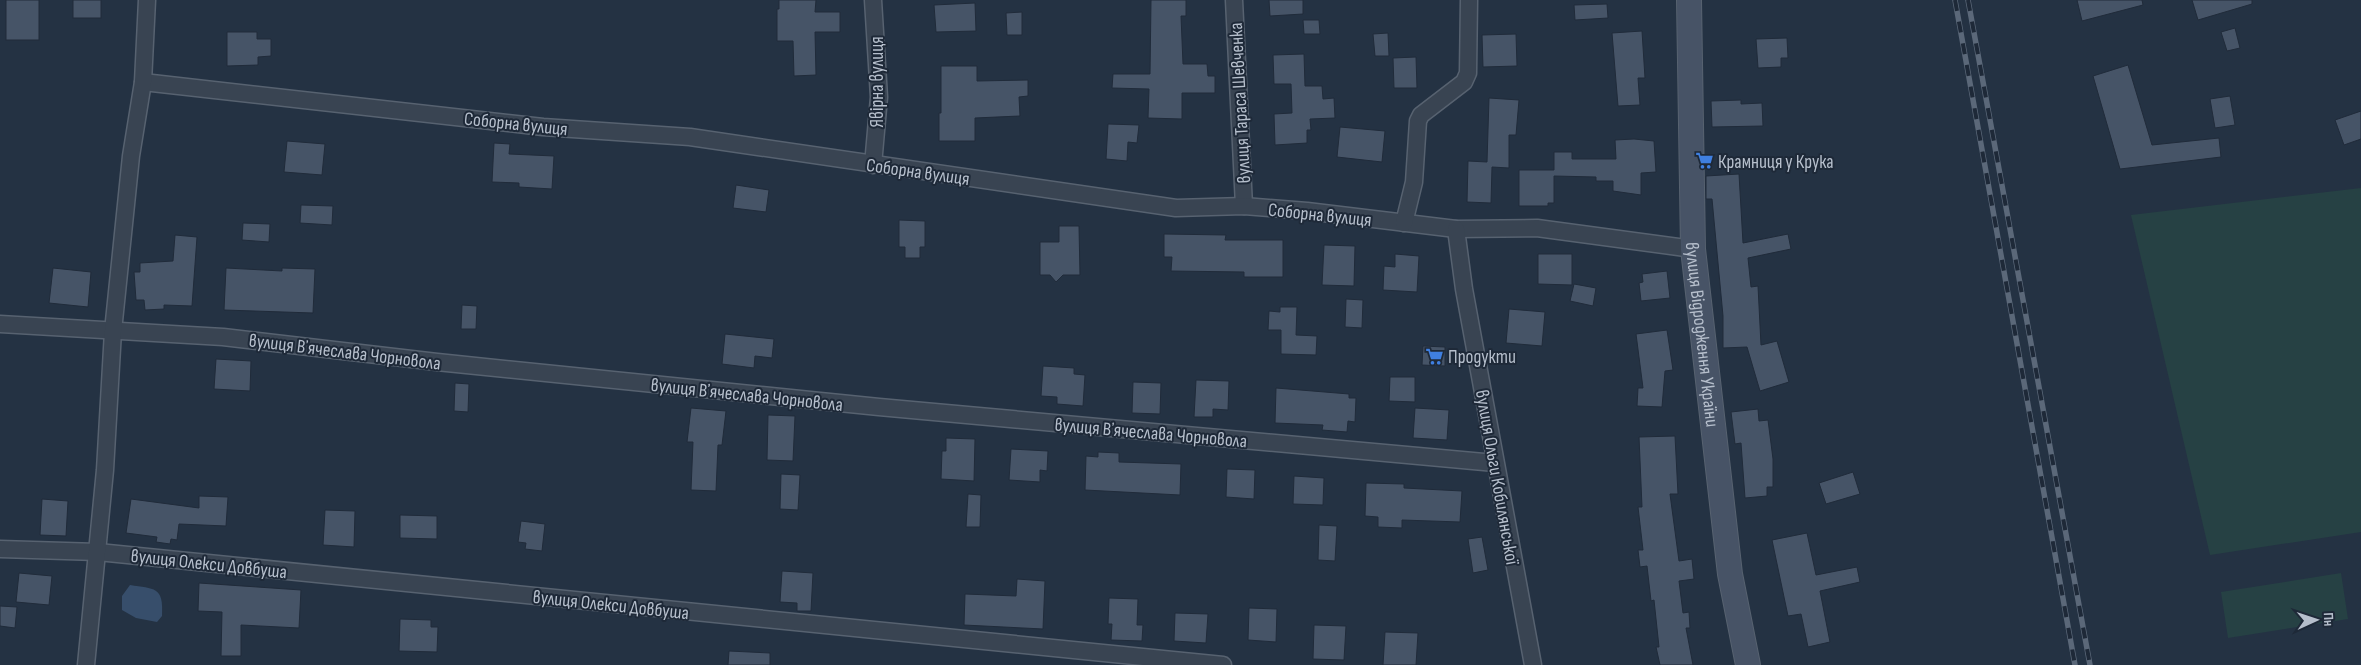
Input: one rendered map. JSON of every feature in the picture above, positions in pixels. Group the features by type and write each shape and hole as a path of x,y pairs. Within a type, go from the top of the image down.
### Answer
{"street":[{"path":"86,665 98,552 113,331 131,156 143,82 147,0"},
{"name":"Явірна вулиця","path":"873,0 879,97 873,165"},
{"name":"вулиця Тараса Шевченка","path":"1234,0 1244,206"},
{"path":"1404,223 1414,182 1418,121 1421,115 1464,82 1468,73 1469,0"},
{"name":"вулиця Відродження України","path":"1689,0 1693,249 1730,574 1748,665"},
{"name":"Соборна вулиця","path":"143,82 542,127 690,137 1176,208 1244,206 1307,211 1456,229 1537,228 1693,249"},
{"name":"вулиця Ольги Кобилянської","path":"1456,229 1464,289 1533,665"},
{"name":"вулиця Вʼячеслава Чорновола","path":"0,324 223,337 437,362 879,407 1495,463"},
{"name":"вулиця Олекси Довбуша","path":"0,549 98,552 1223,665"}],"green space":[{"path":"2361,188 2361,532 2210,555 2131,215"},
{"path":"2341,573 2348,619 2228,638 2221,592"}],"water":[{"path":"130,585 151,589 159,594 162,616 157,622 136,618 122,610 122,596"}],"building":[{"path":"6,0 39,0 39,40 6,40"},
{"path":"73,0 101,0 101,18 73,18"},
{"path":"779,0 816,0 815,12 840,12 840,32 815,32 816,75 794,76 793,41 777,41 777,9 779,9"},
{"path":"1151,0 1186,0 1186,16 1181,16 1183,64 1207,64 1208,76 1215,76 1215,93 1182,93 1182,119 1148,118 1149,89 1112,88 1113,74 1150,74"},
{"path":"1269,0 1303,0 1303,14 1270,16"},
{"path":"2077,0 2142,0 2143,5 2082,21"},
{"path":"2192,0 2252,0 2252,4 2198,20"},
{"path":"975,3 976,31 936,32 934,5"},
{"path":"1607,4 1608,18 1575,20 1574,5"},
{"path":"1022,12 1022,35 1007,35 1006,13"},
{"path":"1303,20 1319,20 1320,34 1304,34"},
{"path":"2235,28 2240,48 2227,51 2221,32"},
{"path":"1642,31 1645,78 1638,78 1640,105 1618,106 1612,33"},
{"path":"227,32 257,32 257,39 271,39 271,56 258,57 258,65 227,66"},
{"path":"1388,33 1389,56 1375,56 1373,34"},
{"path":"1516,34 1517,66 1483,67 1482,35"},
{"path":"1787,38 1788,58 1781,58 1781,67 1758,68 1756,39"},
{"path":"1304,54 1305,86 1322,86 1323,99 1334,98 1335,118 1310,119 1311,130 1307,130 1307,143 1275,145 1274,114 1292,113 1291,84 1274,84 1273,55"},
{"path":"1416,57 1417,88 1394,88 1393,58"},
{"path":"2128,65 2152,145 2219,138 2221,157 2120,169 2093,76"},
{"path":"941,66 977,66 977,81 1028,80 1028,96 1019,97 1020,116 975,118 975,141 939,141"},
{"path":"2230,96 2235,125 2215,128 2210,99"},
{"path":"1489,98 1519,100 1516,135 1509,135 1509,168 1492,167 1491,203 1467,202 1468,161 1487,162"},
{"path":"1741,100 1741,104 1762,103 1763,126 1712,127 1711,101"},
{"path":"2361,111 2361,139 2344,145 2335,120"},
{"path":"1108,124 1139,125 1137,143 1128,142 1127,161 1106,159"},
{"path":"1340,127 1385,131 1382,162 1337,157"},
{"path":"1615,140 1654,141 1656,172 1641,173 1641,195 1613,191 1613,181 1596,181 1596,177 1554,176 1554,203 1548,203 1548,206 1519,206 1519,170 1554,170 1554,152 1572,152 1572,159 1616,159"},
{"path":"287,141 325,144 322,175 284,172"},
{"path":"494,143 510,144 509,154 554,156 552,189 519,187 519,183 492,182"},
{"path":"1739,174 1743,243 1788,234 1791,249 1748,258 1751,287 1758,286 1761,345 1777,341 1789,382 1760,391 1747,347 1723,348 1723,316 1712,199 1706,199 1706,176"},
{"path":"736,185 769,190 766,212 733,208"},
{"path":"301,205 333,206 332,225 300,223"},
{"path":"899,220 925,221 925,247 920,247 920,258 905,258 905,247 899,247"},
{"path":"243,223 270,224 269,242 242,240"},
{"path":"1059,226 1079,226 1080,275 1063,275 1056,282 1050,275 1040,275 1040,242 1059,242"},
{"path":"1164,234 1226,235 1225,240 1283,240 1283,277 1244,277 1244,272 1171,271 1172,257 1164,257"},
{"path":"175,235 197,237 192,306 164,305 164,309 145,310 144,300 136,300 134,272 140,272 140,263 173,261"},
{"path":"1324,245 1355,246 1354,286 1322,285"},
{"path":"1395,254 1419,256 1417,292 1383,290 1384,266 1395,267"},
{"path":"1538,254 1572,254 1572,285 1538,284"},
{"path":"53,268 91,272 88,307 49,303"},
{"path":"226,268 282,271 282,268 315,269 313,313 224,310"},
{"path":"1667,271 1670,298 1641,301 1639,283 1643,282 1642,274"},
{"path":"1574,284 1596,288 1593,306 1570,301"},
{"path":"1346,299 1363,300 1362,328 1345,327"},
{"path":"462,305 477,306 476,329 461,329"},
{"path":"1280,307 1297,307 1296,335 1317,336 1316,355 1281,354 1281,330 1268,330 1269,311 1280,312"},
{"path":"1509,309 1545,312 1542,346 1506,343"},
{"path":"1667,330 1673,370 1665,371 1662,407 1637,406 1638,388 1643,388 1636,334"},
{"path":"725,334 774,339 772,358 755,356 754,368 722,364"},
{"name":"Продукти","path":"1423,346 1445,347 1445,366 1422,365"},
{"path":"216,359 251,361 250,391 214,389"},
{"path":"1043,366 1074,368 1074,374 1085,375 1083,406 1057,404 1057,397 1041,396"},
{"path":"1390,377 1415,377 1415,402 1389,401"},
{"path":"1196,380 1229,381 1228,410 1213,409 1213,417 1194,417"},
{"path":"1133,382 1161,383 1160,414 1132,413"},
{"path":"455,383 469,384 468,412 454,411"},
{"path":"1276,388 1349,394 1349,398 1356,398 1355,422 1348,421 1347,432 1322,430 1323,425 1275,423"},
{"path":"691,408 726,411 722,445 718,445 716,491 691,490 693,442 687,442"},
{"path":"1415,408 1449,410 1447,440 1413,438"},
{"path":"1758,409 1759,421 1768,420 1773,459 1773,487 1767,487 1767,496 1745,498 1741,443 1735,444 1731,412"},
{"path":"768,415 795,416 793,461 767,460"},
{"path":"1675,436 1678,494 1670,494 1679,561 1692,559 1694,579 1679,581 1683,613 1689,612 1690,628 1686,628 1693,665 1660,665 1656,647 1659,647 1654,600 1651,601 1647,566 1640,567 1638,550 1643,550 1638,507 1642,507 1639,437"},
{"path":"946,438 975,439 974,481 941,479 942,451 946,451"},
{"path":"1011,449 1048,451 1047,471 1040,470 1040,482 1009,480"},
{"path":"1098,452 1119,453 1119,462 1181,464 1180,495 1085,490 1086,456 1098,457"},
{"path":"1227,469 1255,470 1254,499 1226,497"},
{"path":"1853,472 1860,494 1826,504 1819,483"},
{"path":"781,474 800,475 798,510 780,509"},
{"path":"1294,476 1324,478 1323,505 1293,504"},
{"path":"1366,483 1404,484 1404,488 1462,491 1460,522 1402,520 1402,528 1378,527 1378,517 1365,516"},
{"path":"968,494 981,495 980,527 966,527"},
{"path":"199,496 228,497 226,526 179,524 177,540 171,539 170,544 156,542 157,537 126,533 131,499 199,508"},
{"path":"42,499 68,501 66,536 40,535"},
{"path":"325,510 355,511 354,547 323,545"},
{"path":"400,515 437,516 437,539 400,538"},
{"path":"521,521 545,524 542,551 525,549 526,543 518,542"},
{"path":"1319,525 1337,526 1335,561 1318,560"},
{"path":"1807,533 1816,575 1857,567 1860,582 1820,591 1830,642 1808,647 1801,614 1788,616 1772,540"},
{"path":"1482,537 1488,570 1473,573 1468,539"},
{"path":"782,571 813,573 811,611 797,611 797,603 780,602"},
{"path":"19,573 52,576 49,605 16,602"},
{"path":"1017,579 1045,581 1043,629 964,625 965,594 1016,596"},
{"path":"199,583 301,590 299,628 241,625 241,656 221,656 222,612 198,611"},
{"path":"1109,598 1138,599 1137,625 1143,625 1142,641 1111,640 1112,624 1108,624"},
{"path":"0,606 17,607 15,628 0,626"},
{"path":"1249,608 1277,609 1276,642 1248,640"},
{"path":"1175,613 1208,614 1206,643 1174,641"},
{"path":"400,619 431,620 431,627 438,627 437,652 399,651"},
{"path":"1314,625 1346,626 1344,660 1313,659"},
{"path":"1385,632 1418,633 1416,665 1383,665"},
{"path":"729,651 770,653 770,665 728,665"}],"railway":[{"path":"1955,0 2075,665"},
{"path":"1968,0 2090,665"}],"place":[{"name":"Крамниця у Крука","path":"1704,161"},
{"name":"Продукти","path":"1434,356"}]}
